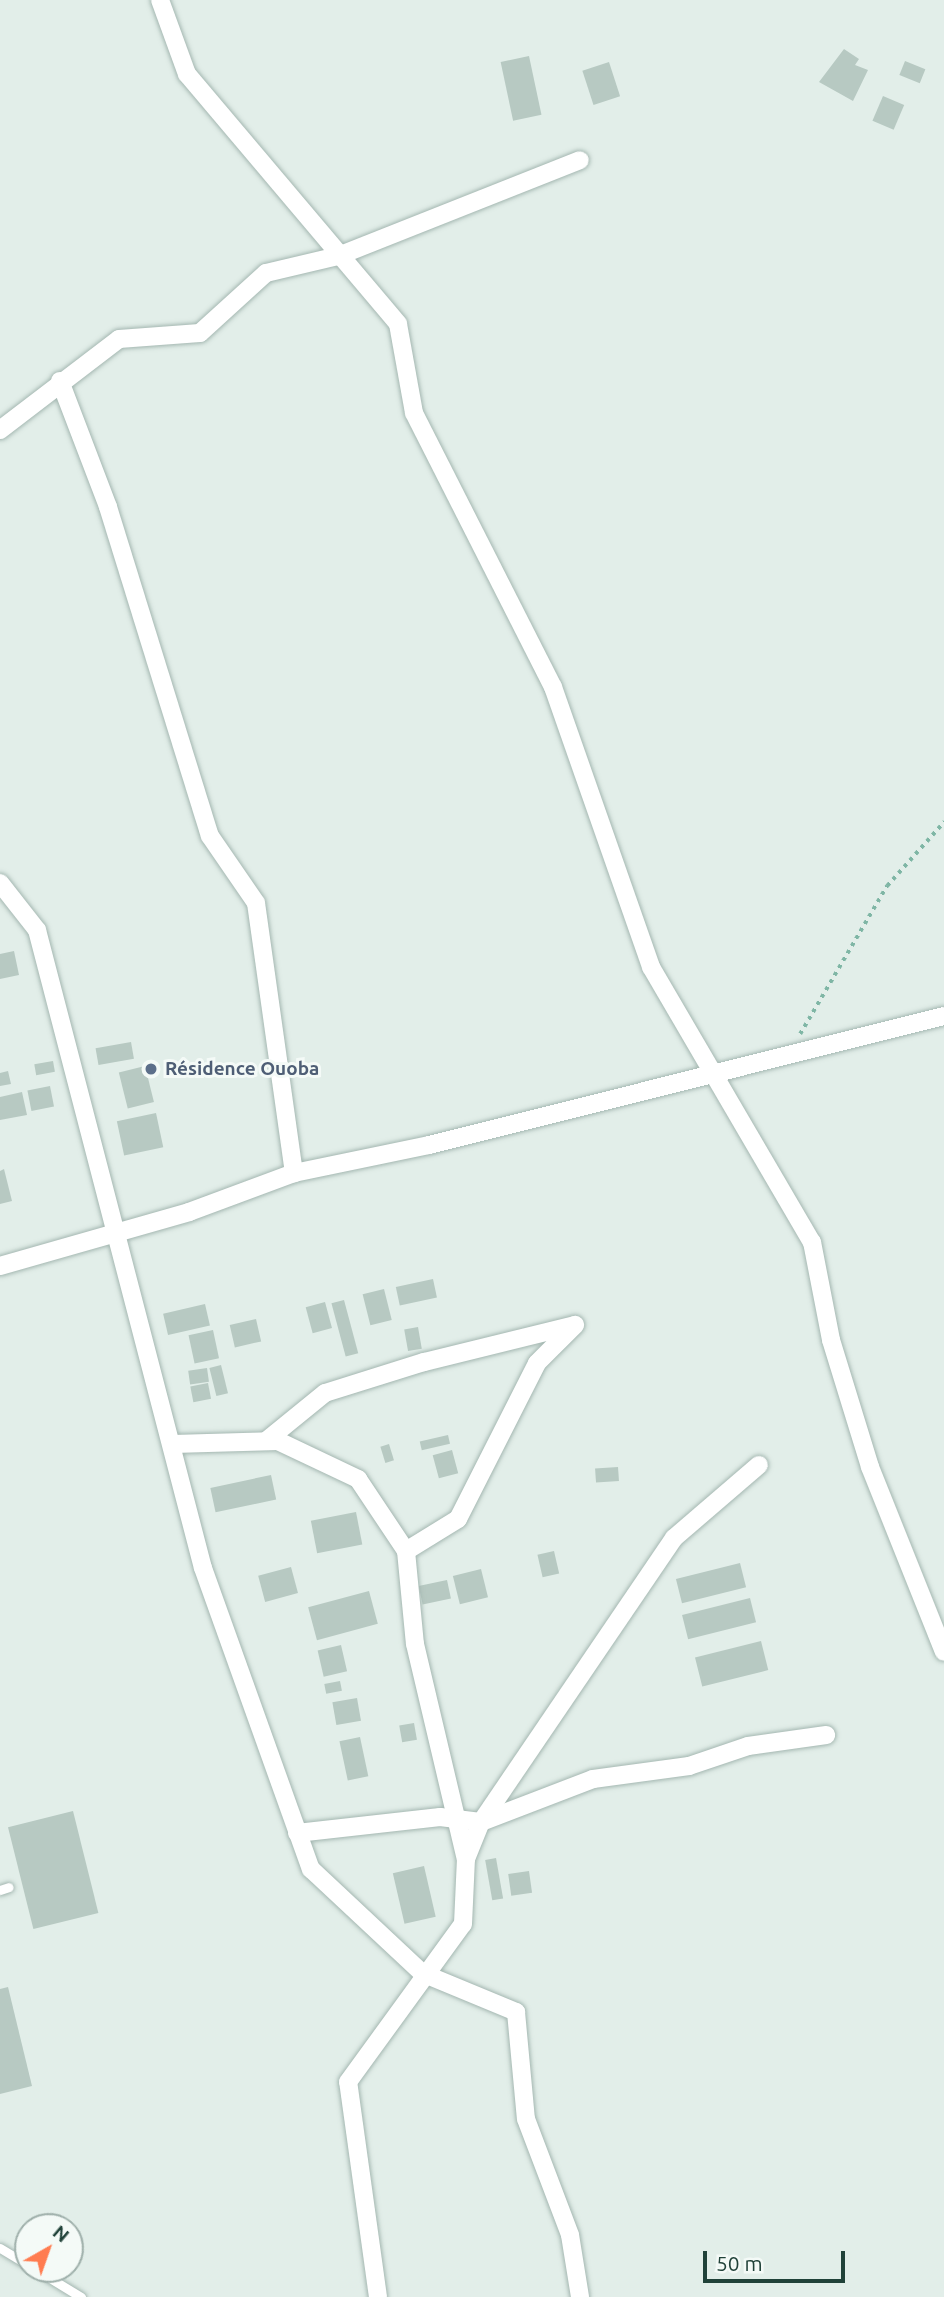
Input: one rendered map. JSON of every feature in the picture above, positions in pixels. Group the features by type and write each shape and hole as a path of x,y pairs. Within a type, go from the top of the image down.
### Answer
{"street":[{"path":"160,0 187,74 398,324 414,413 554,687 650,967 812,1242 831,1340 870,1467 944,1652"},
{"path":"0,430 60,381 119,340 201,333 266,273 338,256 580,160"},
{"path":"60,381 108,507 210,836 256,903 294,1173"},
{"path":"0,883 37,930 112,1231 173,1444 204,1568 311,1869 422,1973 516,2012 526,2119 570,2235 580,2297"},
{"path":"0,1266 81,1246 112,1231 189,1212 294,1173 429,1145 944,1017"},
{"path":"266,1441 326,1393 424,1362 575,1325 537,1363 458,1519 406,1551"},
{"path":"173,1444 278,1441 358,1479 406,1551 415,1644 454,1818 466,1859 463,1924 422,1973 348,2082 378,2297"},
{"path":"466,1859 481,1822 674,1538 759,1465"},
{"path":"297,1833 454,1818 481,1822 593,1779 689,1766 748,1746 826,1735"}],"lane":[{"path":"58,2283 81,2297"}],"path":[{"path":"789,1054 887,886 944,822"}],"building":[{"path":"844,49 859,59 855,65 868,70 853,101 819,82"},
{"path":"529,56 541,115 513,121 501,62"},
{"path":"905,61 925,69 920,83 899,75"},
{"path":"609,62 620,96 593,105 582,71"},
{"path":"883,96 904,105 894,130 872,121"},
{"path":"14,951 19,975 0,979 0,954"},
{"path":"131,1042 134,1059 98,1065 96,1048"},
{"path":"53,1061 55,1072 36,1075 34,1064"},
{"path":"145,1066 154,1102 128,1108 119,1073"},
{"path":"8,1071 11,1084 0,1086 0,1073"},
{"path":"50,1086 54,1107 31,1111 27,1090"},
{"path":"22,1092 27,1115 0,1120 0,1097"},
{"path":"156,1113 163,1147 124,1156 117,1121"},
{"path":"4,1169 12,1201 0,1204 0,1171"},
{"path":"433,1279 437,1298 400,1305 396,1287"},
{"path":"384,1289 392,1320 370,1325 363,1294"},
{"path":"344,1300 358,1353 346,1356 331,1303"},
{"path":"325,1302 332,1328 313,1333 306,1307"},
{"path":"205,1304 210,1325 168,1335 163,1314"},
{"path":"256,1319 261,1341 235,1347 230,1325"},
{"path":"418,1327 422,1349 408,1351 404,1329"},
{"path":"213,1330 219,1358 195,1364 189,1335"},
{"path":"221,1365 228,1393 216,1396 209,1368"},
{"path":"207,1368 209,1382 190,1385 188,1371"},
{"path":"208,1383 211,1399 193,1402 190,1386"},
{"path":"448,1435 450,1444 422,1450 420,1442"},
{"path":"389,1444 394,1460 385,1463 380,1447"},
{"path":"452,1450 458,1473 439,1478 433,1455"},
{"path":"618,1467 619,1481 596,1483 595,1469"},
{"path":"271,1475 276,1499 216,1512 210,1488"},
{"path":"356,1512 362,1544 317,1553 311,1521"},
{"path":"554,1551 559,1573 543,1577 537,1555"},
{"path":"740,1563 746,1587 682,1603 676,1579"},
{"path":"291,1567 298,1593 265,1602 258,1576"},
{"path":"481,1569 488,1597 460,1604 453,1576"},
{"path":"447,1580 451,1599 423,1605 419,1586"},
{"path":"369,1591 378,1624 317,1640 308,1607"},
{"path":"750,1598 756,1622 688,1639 682,1615"},
{"path":"761,1641 768,1670 702,1687 695,1657"},
{"path":"341,1645 347,1671 324,1677 318,1650"},
{"path":"340,1681 342,1691 326,1694 324,1684"},
{"path":"357,1698 361,1721 336,1725 332,1702"},
{"path":"414,1723 417,1740 402,1742 399,1726"},
{"path":"360,1737 368,1776 348,1780 339,1741"},
{"path":"73,1811 98,1913 33,1929 8,1827"},
{"path":"496,1858 503,1898 492,1900 485,1860"},
{"path":"424,1866 436,1917 405,1924 393,1873"},
{"path":"529,1871 532,1893 511,1896 508,1874"},
{"path":"8,1987 32,2086 0,2094 0,1989"}],"place":[{"name":"Résidence Ouoba","path":"151,1069"}]}
